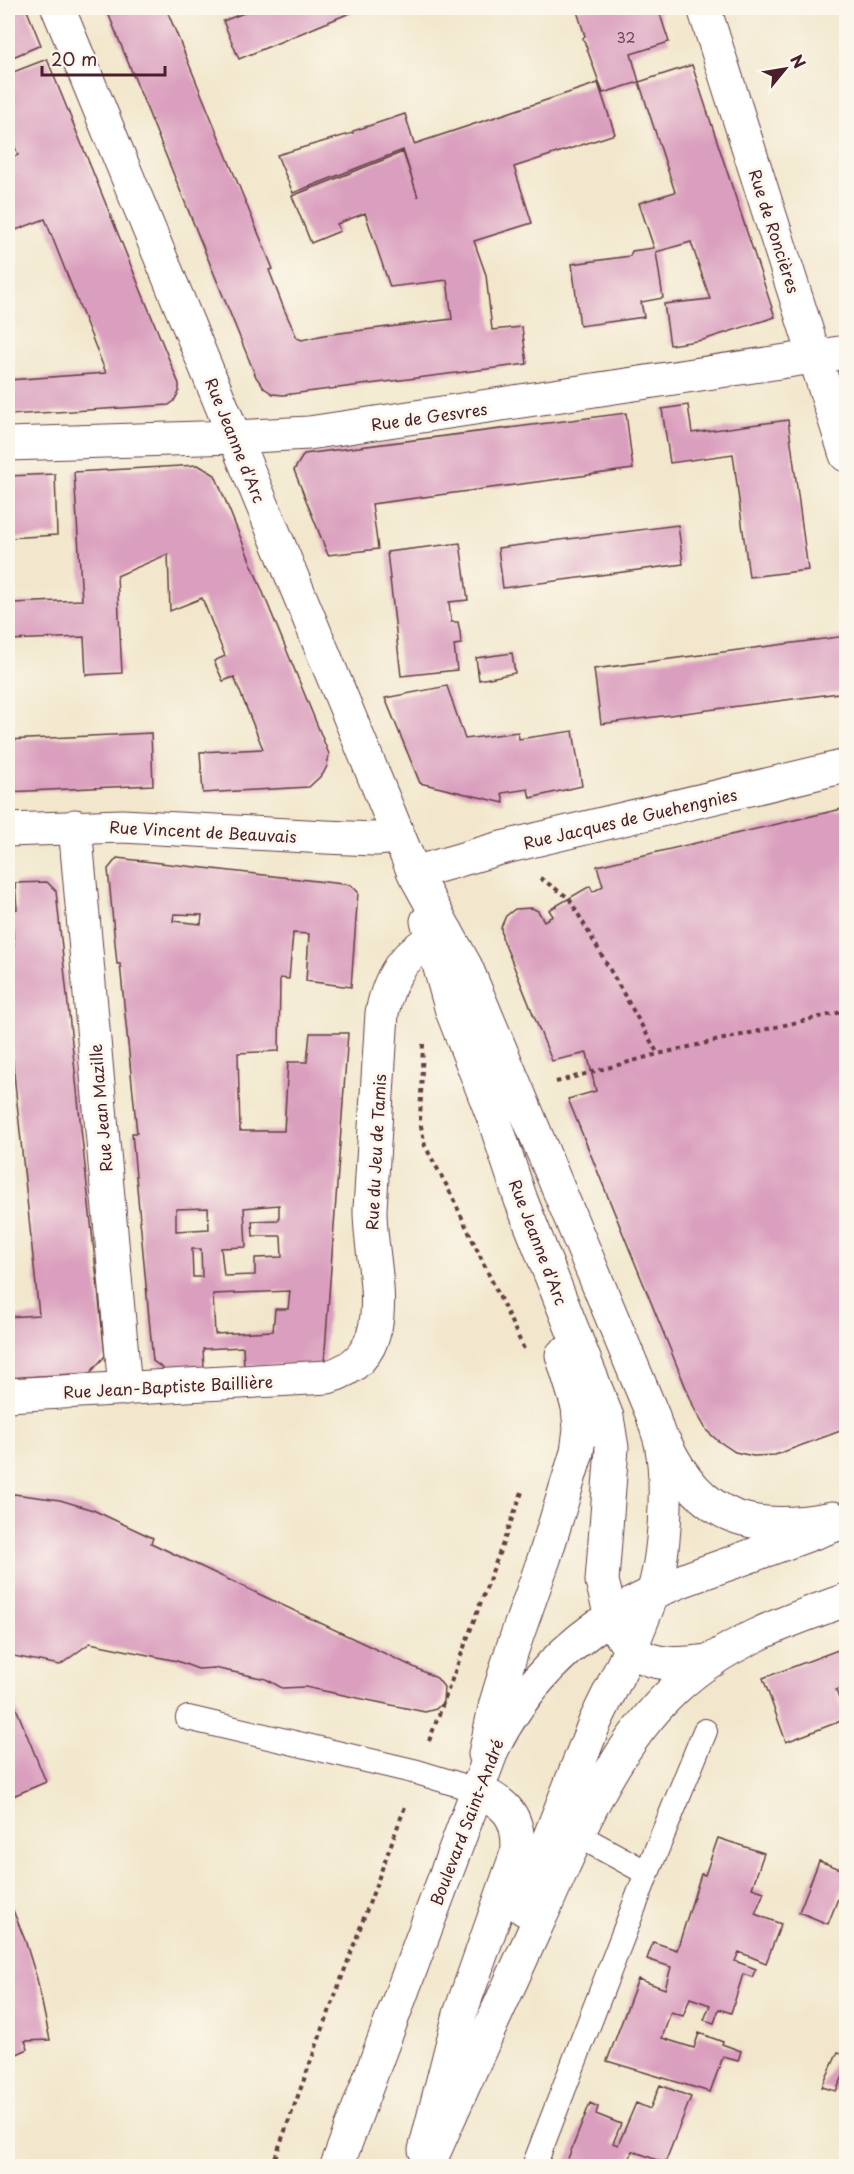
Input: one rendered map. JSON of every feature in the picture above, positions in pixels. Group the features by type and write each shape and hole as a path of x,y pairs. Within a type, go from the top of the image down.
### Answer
{"street":[{"name":"Rue Jeanne d'Arc","path":"58,8 439,935 452,1011 494,1119 530,1225 602,1401 612,1448 602,1581 611,1617 631,1648"},
{"name":"Rue de Roncières","path":"704,8 846,455"},
{"name":"Rue de Gesvres","path":"8,444 234,437 327,431 846,352"},
{"name":"Rue Jacques de Guehengnies","path":"414,873 497,849 846,766"},
{"name":"Rue Vincent de Beauvais","path":"8,830 75,826 157,827 375,839 399,837"},
{"name":"Rue Jean Mazille","path":"75,826 125,1389"},
{"name":"Rue Jeanne d'Arc","path":"439,935 466,967 653,1416 661,1443 664,1472 662,1554 653,1593 631,1648 595,1722 537,1869 521,1916 496,2012"},
{"name":"Rue du Jeu de Tamis","path":"328,1377 342,1373 354,1365 371,1342 376,1328 377,1291 371,1244 370,1209 382,1013 386,993 392,978 412,952 439,935"},
{"path":"421,2166 460,2014 519,1850 519,1836 514,1820 506,1808 494,1798 476,1790 496,1703 570,1479 580,1428 578,1407 550,1315 530,1225"},
{"name":"Rue Jean-Baptiste Baillière","path":"8,1395 328,1377"},
{"path":"653,1416 670,1453 690,1484 709,1503 729,1514 771,1525 812,1522 846,1516"},
{"name":"Boulevard Saint-André","path":"337,2166 476,1790 504,1724 522,1698 555,1661 611,1617 653,1593 846,1521"},
{"path":"428,2166 578,1835 612,1769 640,1729 674,1690 713,1660 766,1630 846,1600"},
{"path":"631,1648 653,1660 669,1663 687,1664 713,1660"}],"lane":[{"path":"188,1718 417,1772 476,1790"},
{"path":"534,2166 647,1873 705,1731"},
{"path":"578,1835 647,1873"}],"path":[{"path":"569,898 658,1054"},
{"path":"452,1011 424,1018 420,1121 425,1146 453,1199 527,1358"},
{"path":"591,1072 658,1054 846,1011"},
{"path":"272,2166 522,1491"}],"building":[{"path":"8,8 26,8 41,45 8,59"},
{"path":"106,8 166,8 273,269 269,270 284,309 297,338 302,340 324,335 452,319 447,280 390,287 365,213 337,224 340,231 311,243 292,196 403,152 418,197 403,150 293,193 277,155 353,133 353,131 405,114 414,144 598,83 615,134 514,167 532,223 474,241 486,275 492,330 522,327 527,364 283,395 273,394 264,388 256,377"},
{"path":"257,8 362,8 239,59 223,21"},
{"path":"576,8 658,8 669,42 631,54 639,82 603,93 583,38 585,36"},
{"path":"47,59 179,384 179,392 169,405 8,415 8,380 106,373 45,219 8,233 8,195 12,193 8,183 8,159 18,155 8,128 8,74"},
{"path":"692,65 775,317 703,340 670,345 664,304 710,299 691,242 656,252 663,298 641,302 644,317 580,326 572,264 630,256 632,251 654,248 639,203 675,192 639,82"},
{"path":"688,405 692,433 788,420 808,570 749,577 733,454 670,463 662,409"},
{"path":"626,413 633,469 372,504 378,549 328,555 294,470 304,454"},
{"path":"198,465 215,475 329,754 323,774 309,787 203,793 200,752 263,749 234,677 223,681 214,661 225,656 202,598 170,611 168,554 117,576 122,673 86,675 84,637 8,640 8,599 13,599 13,603 82,600 74,472"},
{"path":"55,474 57,535 8,538 8,476"},
{"path":"678,525 683,564 503,588 498,548"},
{"path":"460,543 468,600 449,602 451,622 458,622 460,632 461,644 454,645 457,670 401,676 387,552"},
{"path":"846,636 846,692 601,724 594,669"},
{"path":"512,653 515,673 479,680 476,658"},
{"path":"447,686 465,739 518,732 519,739 573,731 582,786 530,798 528,789 502,793 504,803 420,783 385,698"},
{"path":"151,733 153,785 8,792 8,740"},
{"path":"846,808 846,1429 775,1455 753,1456 735,1452 717,1440 707,1431 695,1410 568,1099 596,1091 587,1053 552,1061 502,937 501,927 506,916 515,909 532,908 538,911 544,921 553,916 549,910 590,886 593,892 603,886 597,866"},
{"path":"117,858 351,885 358,892 351,987 306,981 309,934 293,933 289,979 280,978 279,1051 238,1053 240,1131 284,1131 288,1062 307,1062 310,1033 348,1033 324,1364 244,1366 243,1347 203,1349 204,1368 165,1370 153,1361 132,1133 137,1133 108,869","holes":["174,914 202,915 201,924 173,921","279,1205 279,1220 252,1221 253,1236 281,1236 282,1257 255,1258 255,1275 224,1276 221,1248 246,1247 244,1208","208,1208 209,1229 176,1231 176,1209","192,1249 201,1249 202,1277 193,1277","290,1291 288,1309 275,1309 273,1331 215,1334 213,1294"]},
{"path":"47,882 56,891 105,1356 90,1373 8,1378 8,1317 39,1315 8,1016 8,948 14,947 11,910 17,909 15,883"},
{"path":"14,1494 60,1500 93,1510 153,1538 151,1543 437,1678 444,1687 443,1702 436,1709 425,1712 305,1687 282,1688 266,1679 214,1668 198,1669 177,1661 90,1643 60,1665 8,1655 8,1497"},
{"path":"846,1647 846,1687 836,1690 846,1719 786,1742 763,1678"},
{"path":"8,1688 46,1782 8,1798"},
{"path":"718,1838 764,1853 752,1888 764,1892 755,1914 781,1924 766,1963 739,1952 735,1961 756,1969 752,1977 743,1974 731,2013 719,2009 714,2023 704,2020 710,2005 690,1998 683,2016 671,2012 662,2038 694,2048 699,2033 741,2051 738,2061 723,2057 710,2092 607,2061 638,1979 665,1989 671,1967 647,1959 653,1942 677,1950 701,1874 705,1875"},
{"path":"819,1861 846,1871 846,1878 828,1924 799,1912"},
{"path":"8,1898 25,1940 37,1979 50,2040 25,2041 28,2049 8,2058"},
{"path":"838,2052 846,2055 846,2070 836,2091 822,2087"},
{"path":"660,2085 691,2097 665,2163 633,2151 626,2166 565,2166 590,2103 598,2107 596,2114 621,2124 613,2143 618,2145 636,2103 650,2109"}]}
